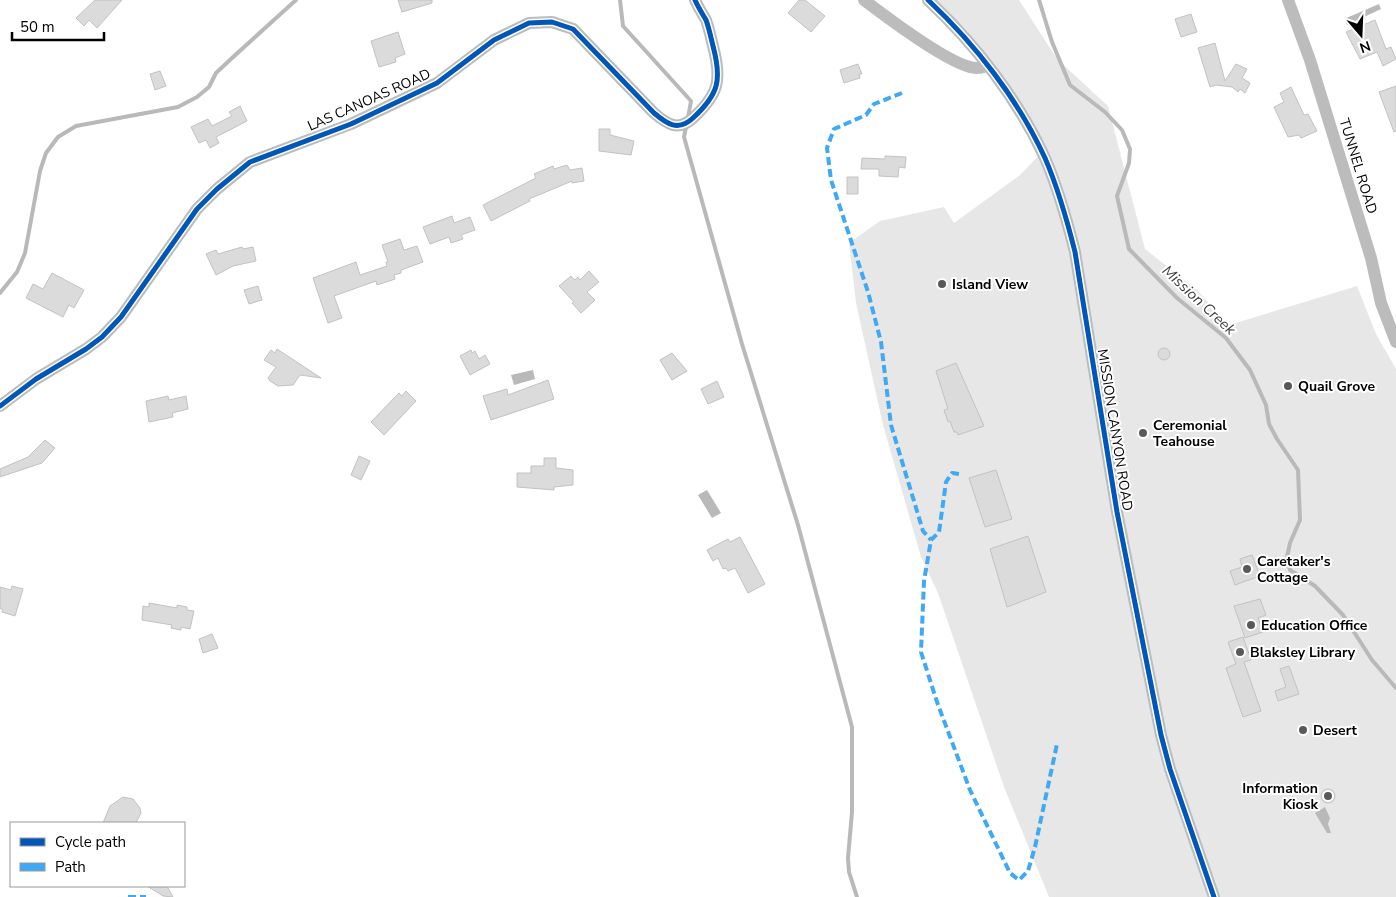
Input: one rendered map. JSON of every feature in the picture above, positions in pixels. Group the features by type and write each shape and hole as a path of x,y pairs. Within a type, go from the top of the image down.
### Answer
{"street":[{"name":"LAS CANOAS ROAD","path":"0,406 36,379 86,349 102,337 126,309 197,209 217,188 250,162 351,124 437,83 494,40 529,23 552,22 573,29 654,113 666,123 677,127 686,124 712,96 719,80 717,62 706,22 695,0"},
{"path":"864,0 897,25 955,61 975,68 987,66"},
{"name":"MISSION CANYON ROAD","path":"928,0 947,19 987,66 1018,108 1034,135 1045,159 1064,212 1075,252 1117,512 1162,737 1170,769 1214,897"},
{"name":"TUNNEL ROAD","path":"1288,0 1310,60 1371,258 1381,303 1396,342"}],"shaded area":[{"path":"928,0 1019,0 1057,59 1108,106 1145,249 1197,290 1229,325 1357,286 1376,334 1396,369 1396,897 1049,897 1004,787 938,593 921,557 883,425 856,303 849,243 880,221 944,207 954,223 1020,175 1045,149 1019,106"},
{"path":"1379,4 1381,9 1347,25 1344,19"},
{"path":"533,370 535,379 514,385 511,375"},
{"path":"707,490 721,513 712,518 698,495"},
{"path":"1325,807 1330,818 1328,824 1331,833 1327,833 1315,813"}],"building":[{"path":"95,0 122,0 97,28 89,20 84,26 76,18"},
{"path":"398,0 432,0 432,3 402,12"},
{"path":"799,0 805,0 825,16 811,32 788,13"},
{"path":"1191,14 1197,32 1181,37 1175,19"},
{"path":"1375,20 1386,49 1391,47 1396,59 1383,66 1377,52 1360,59 1346,32"},
{"path":"398,32 405,54 395,58 396,62 379,67 371,41"},
{"path":"1215,43 1225,81 1236,64 1247,69 1242,78 1250,83 1245,93 1240,89 1238,92 1232,87 1216,85 1210,87 1198,48"},
{"path":"858,64 862,74 859,74 860,78 844,83 840,70"},
{"path":"160,71 166,86 155,90 150,74"},
{"path":"1396,86 1396,131 1394,132 1379,92"},
{"path":"1291,87 1304,115 1308,114 1317,131 1301,138 1299,135 1288,137 1274,107 1284,102 1280,93"},
{"path":"240,106 247,121 216,137 219,143 210,148 206,140 199,143 191,127 208,119 212,126 232,116 229,112"},
{"path":"599,129 610,129 610,135 634,141 631,155 599,151"},
{"path":"885,156 906,157 905,168 899,167 898,177 879,176 879,169 861,169 862,158 885,159"},
{"path":"567,165 570,170 582,168 584,181 572,183 572,181 529,199 530,201 491,221 483,205 536,178 534,174 553,166 554,169"},
{"path":"847,177 858,177 858,194 847,194"},
{"path":"452,216 454,223 470,217 475,230 461,235 463,239 451,243 449,237 430,244 423,227"},
{"path":"400,239 404,250 417,246 423,262 401,270 401,273 394,275 395,279 377,285 376,281 334,296 342,318 328,323 313,278 356,262 360,275 387,266 386,262 388,262 382,245"},
{"path":"242,247 243,249 253,247 256,261 233,266 216,275 206,254 216,250 218,254"},
{"path":"589,271 599,282 587,292 595,300 581,313 572,303 574,302 559,286 571,276 575,280 578,277 580,280"},
{"path":"52,273 84,290 74,308 69,305 63,317 26,298 33,284 43,289"},
{"path":"258,286 262,300 249,304 244,290"},
{"path":"1162,348 1166,348 1170,354 1166,360 1162,360 1158,356 1158,352"},
{"path":"277,349 321,378 300,375 293,385 278,386 270,381 268,378 276,367 264,360 271,350 275,353"},
{"path":"471,350 472,353 475,351 479,359 485,355 490,364 470,375 460,356"},
{"path":"672,353 687,371 672,380 660,360"},
{"path":"956,363 984,426 958,435 957,432 954,432 950,421 948,422 944,410 948,409 936,371"},
{"path":"548,380 554,399 491,420 483,396 507,389 508,395"},
{"path":"717,381 724,397 708,404 701,389"},
{"path":"406,391 416,401 384,435 371,422 399,393 402,396"},
{"path":"168,396 169,400 186,396 188,409 172,413 173,417 149,422 146,401"},
{"path":"45,440 55,448 42,463 0,477 0,469 28,457"},
{"path":"359,456 370,461 361,480 351,475"},
{"path":"544,458 556,458 556,468 573,470 573,485 554,487 554,490 517,487 517,473 531,473 531,466 544,466"},
{"path":"996,470 1012,519 985,527 969,478"},
{"path":"1028,536 1046,592 1007,607 990,549"},
{"path":"740,537 765,584 748,593 735,568 728,571 726,568 723,569 718,558 713,561 707,550 728,539 730,542"},
{"name":"Caretaker's Cottage","path":"1252,555 1260,576 1235,585 1230,571 1242,567 1240,559"},
{"path":"12,586 23,589 15,616 2,612 3,610 0,608 0,587 11,590"},
{"name":"Education Office","path":"1260,599 1266,615 1258,618 1263,632 1245,638 1234,606"},
{"path":"149,603 177,608 177,605 194,611 190,629 181,627 181,630 171,628 172,625 142,620 143,606 149,607"},
{"path":"212,634 218,648 203,653 199,639"},
{"path":"1243,637 1251,660 1244,662 1261,711 1243,717 1226,668 1236,664 1228,642"},
{"path":"1289,666 1299,694 1278,701 1275,691 1286,687 1280,669"},
{"name":"Information Kiosk","path":"1328,789 1333,791 1335,796 1333,801 1328,803 1323,801 1321,796 1323,791"},
{"path":"123,797 133,799 140,808 141,813 136,822 103,822 110,806"},
{"path":"149,887 168,887 173,897 163,896"}],"waterway":[{"path":"0,293 17,272 25,253 40,171 46,153 58,137 76,126 178,107 197,97 209,87 216,73 296,0"},
{"path":"620,0 623,26 691,101 688,118"},
{"name":"Mission Creek","path":"1039,0 1052,42 1070,85 1105,112 1122,130 1130,149 1129,163 1117,196 1129,249 1177,298 1226,338 1250,370 1266,405 1269,424 1298,470 1300,520 1290,543 1287,557 1290,570 1315,586 1343,615 1372,660 1396,688"},
{"path":"686,127 684,137 742,344 798,525 852,727 852,812 848,858 849,872 857,897"}],"marked path":[{"path":"902,93 874,104 866,115 834,129 827,148 831,180 868,292 881,342 891,425 923,531 931,540"},
{"path":"959,474 952,473 946,482 939,532 931,540 924,581 921,652 937,702 970,790 1010,873 1019,880 1028,871 1035,847 1057,744"},
{"path":"128,897 146,897"}],"cycle path":[{"path":"0,406 36,379 86,349 102,337 121,317 197,209 217,189 250,162 351,124 437,83 494,40 529,23 552,22 573,29 654,113 673,125 682,125 688,122 702,109 713,94 717,77 716,58 708,26 695,0"},
{"path":"928,0 979,54 1009,94 1045,158 1062,204 1075,252 1117,512 1161,735 1170,769 1214,897"}],"place":[{"name":"Island View","path":"942,284"},
{"name":"Quail Grove","path":"1288,386"},
{"name":"Ceremonial Teahouse","path":"1143,433"},
{"name":"Caretaker's Cottage","path":"1247,569"},
{"name":"Education Office","path":"1251,625"},
{"name":"Blaksley Library","path":"1240,652"},
{"name":"Desert","path":"1303,730"},
{"name":"Information Kiosk","path":"1328,796"}]}
